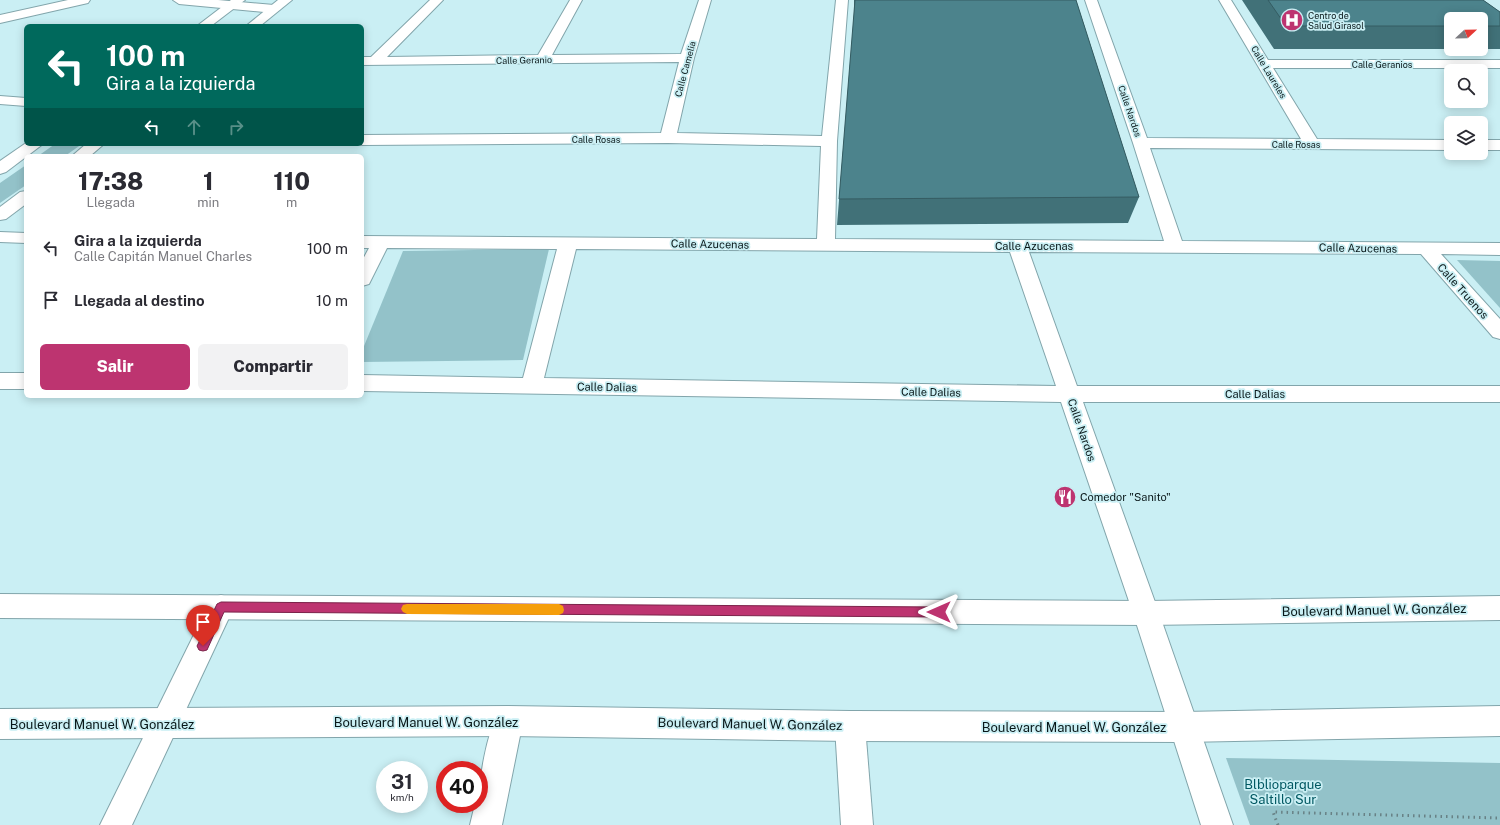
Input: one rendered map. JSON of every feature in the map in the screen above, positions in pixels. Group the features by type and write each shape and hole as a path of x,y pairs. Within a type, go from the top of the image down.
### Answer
{"street":[{"path":"0,19 84,0"},
{"path":"178,0 236,3 274,9"},
{"path":"255,24 286,0"},
{"path":"368,61 437,0"},
{"path":"542,60 576,0"},
{"name":"Calle Camelia","path":"668,138 687,58 706,0"},
{"path":"826,246 829,141 842,0"},
{"name":"Calle Nardos","path":"1091,0 1141,143 1174,246"},
{"name":"Calle Laureles","path":"1225,0 1312,144"},
{"path":"206,24 236,3"},
{"name":"Calle Geranio","path":"368,61 687,58"},
{"name":"Calle Geranios","path":"1264,64 1500,64"},
{"path":"0,100 24,102"},
{"name":"Calle Rosas","path":"364,140 668,138 829,141"},
{"name":"Calle Rosas","path":"1141,143 1444,145"},
{"path":"1488,145 1500,145"},
{"path":"0,169 33,146"},
{"path":"83,154 93,146"},
{"path":"0,215 24,197"},
{"path":"0,237 24,238"},
{"name":"Calle Azucenas","path":"364,242 1500,249"},
{"path":"364,276 380,243"},
{"path":"531,386 568,243"},
{"name":"Calle Nardos","path":"1018,247 1146,614 1217,825"},
{"name":"Calle Truenos","path":"1426,249 1500,332"},
{"path":"0,381 24,381"},
{"name":"Calle Dalias","path":"364,383 1069,394 1500,394"},
{"name":"Boulevard Manuel W. González","path":"0,606 1146,614 1500,608"},
{"path":"116,825 166,724 221,607"},
{"path":"486,825 508,721"},
{"name":"Boulevard Manuel W. González","path":"0,724 508,721 850,726 1184,727 1500,721"},
{"path":"850,726 857,825"}],"path":[{"path":"1278,825 1273,812 1500,818"}],"green space":[{"path":"52,146 79,146 68,154 41,154"},
{"path":"24,166 24,186 0,203 0,183"},
{"path":"549,249 523,360 364,362 364,346 403,251"},
{"path":"1457,260 1500,261 1500,308"},
{"name":"Blblioparque Saltillo Sur","path":"1226,758 1500,763 1500,825 1250,825"}],"building":[{"path":"855,0 1076,0 1139,197 839,199"},
{"path":"1268,0 1483,0 1500,12 1500,26 1488,26 1488,12 1444,12 1444,26 1286,26"}],"slow traffic":[{"path":"407,609 559,610"}],"place":[{"name":"Centro de Salud Girasol","path":"1292,20"},
{"name":"Comedor \"Sanito\"","path":"1065,497"}],"route":[{"path":"203,646 221,607 939,612"}]}
